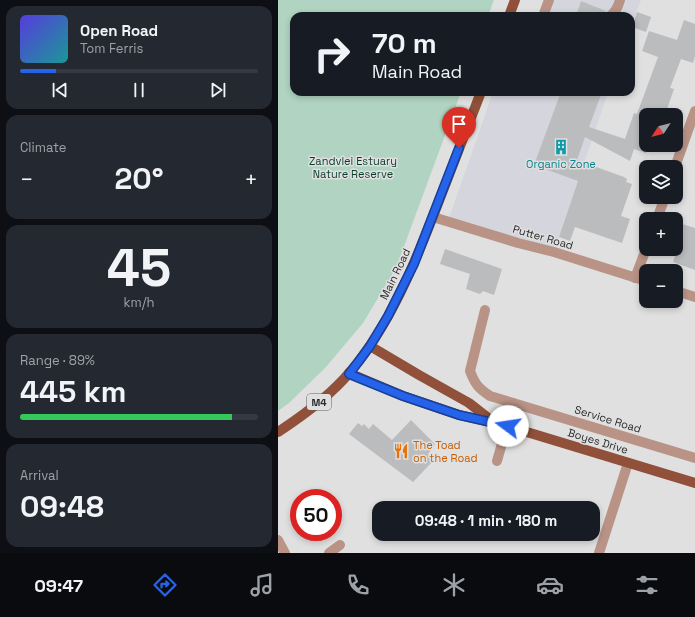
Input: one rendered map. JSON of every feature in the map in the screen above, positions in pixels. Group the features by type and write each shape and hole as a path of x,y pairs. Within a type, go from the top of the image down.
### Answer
{"main road":[{"path":"510,12 515,0"},
{"name":"Main Road","path":"278,432 317,404 349,374 370,346 388,316 414,264 479,96"},
{"name":"Boyes Drive","path":"370,346 469,403 494,423"},
{"name":"Boyes Drive","path":"349,374 403,396 459,415 508,426 695,483"}],"street":[{"path":"546,12 550,0"},
{"path":"615,12 620,0"},
{"path":"678,160 695,111"},
{"name":"Putter Road","path":"433,218 554,252 639,279"},
{"path":"635,278 643,256"},
{"path":"683,293 695,296"},
{"name":"Service Road","path":"485,310 470,371 473,381 485,393 490,396 695,458"},
{"path":"497,461 508,426 513,403"},
{"path":"599,553 628,463"},
{"path":"278,540 285,553"},
{"path":"329,553 340,546"}],"shaded area":[{"path":"549,0 641,0 635,16 635,12 544,12"},
{"path":"492,96 607,96 554,252 448,221"}],"green space":[{"name":"Zandvlei Estuary Nature Reserve","path":"278,0 494,0 490,12 290,12 290,96 460,96 396,268 363,323 326,367 289,403 278,411"}],"building":[{"path":"581,1 606,11 605,12 577,12"},
{"path":"637,12 651,17 646,32 635,28 635,18"},
{"path":"684,20 695,24 695,56 693,63 681,59 670,88 674,89 667,108 639,108 658,57 642,51 649,31 677,40"},
{"path":"560,96 601,96 589,127 625,139 634,113 637,114 639,109 639,151 634,149 630,161 585,137 577,160 624,177 627,179 626,182 632,184 621,216 630,219 622,243 575,227 570,241 559,237 578,181 534,165"},
{"path":"683,224 695,228 695,270 683,266 683,264 673,262 675,256 683,256"},
{"path":"445,249 502,269 494,295 483,291 480,294 466,289 470,274 440,264"},
{"name":"The Toad on the Road","path":"411,420 435,444 428,454 433,461 413,482 349,434 358,423 362,426 364,424 369,429 373,424 392,440"}],"place":[{"name":"Organic Zone","path":"561,147"},
{"name":"The Toad on the Road","path":"401,451"}],"route":[{"path":"459,148 414,264 388,316 370,346 349,374 403,396 459,415 508,426"}]}
